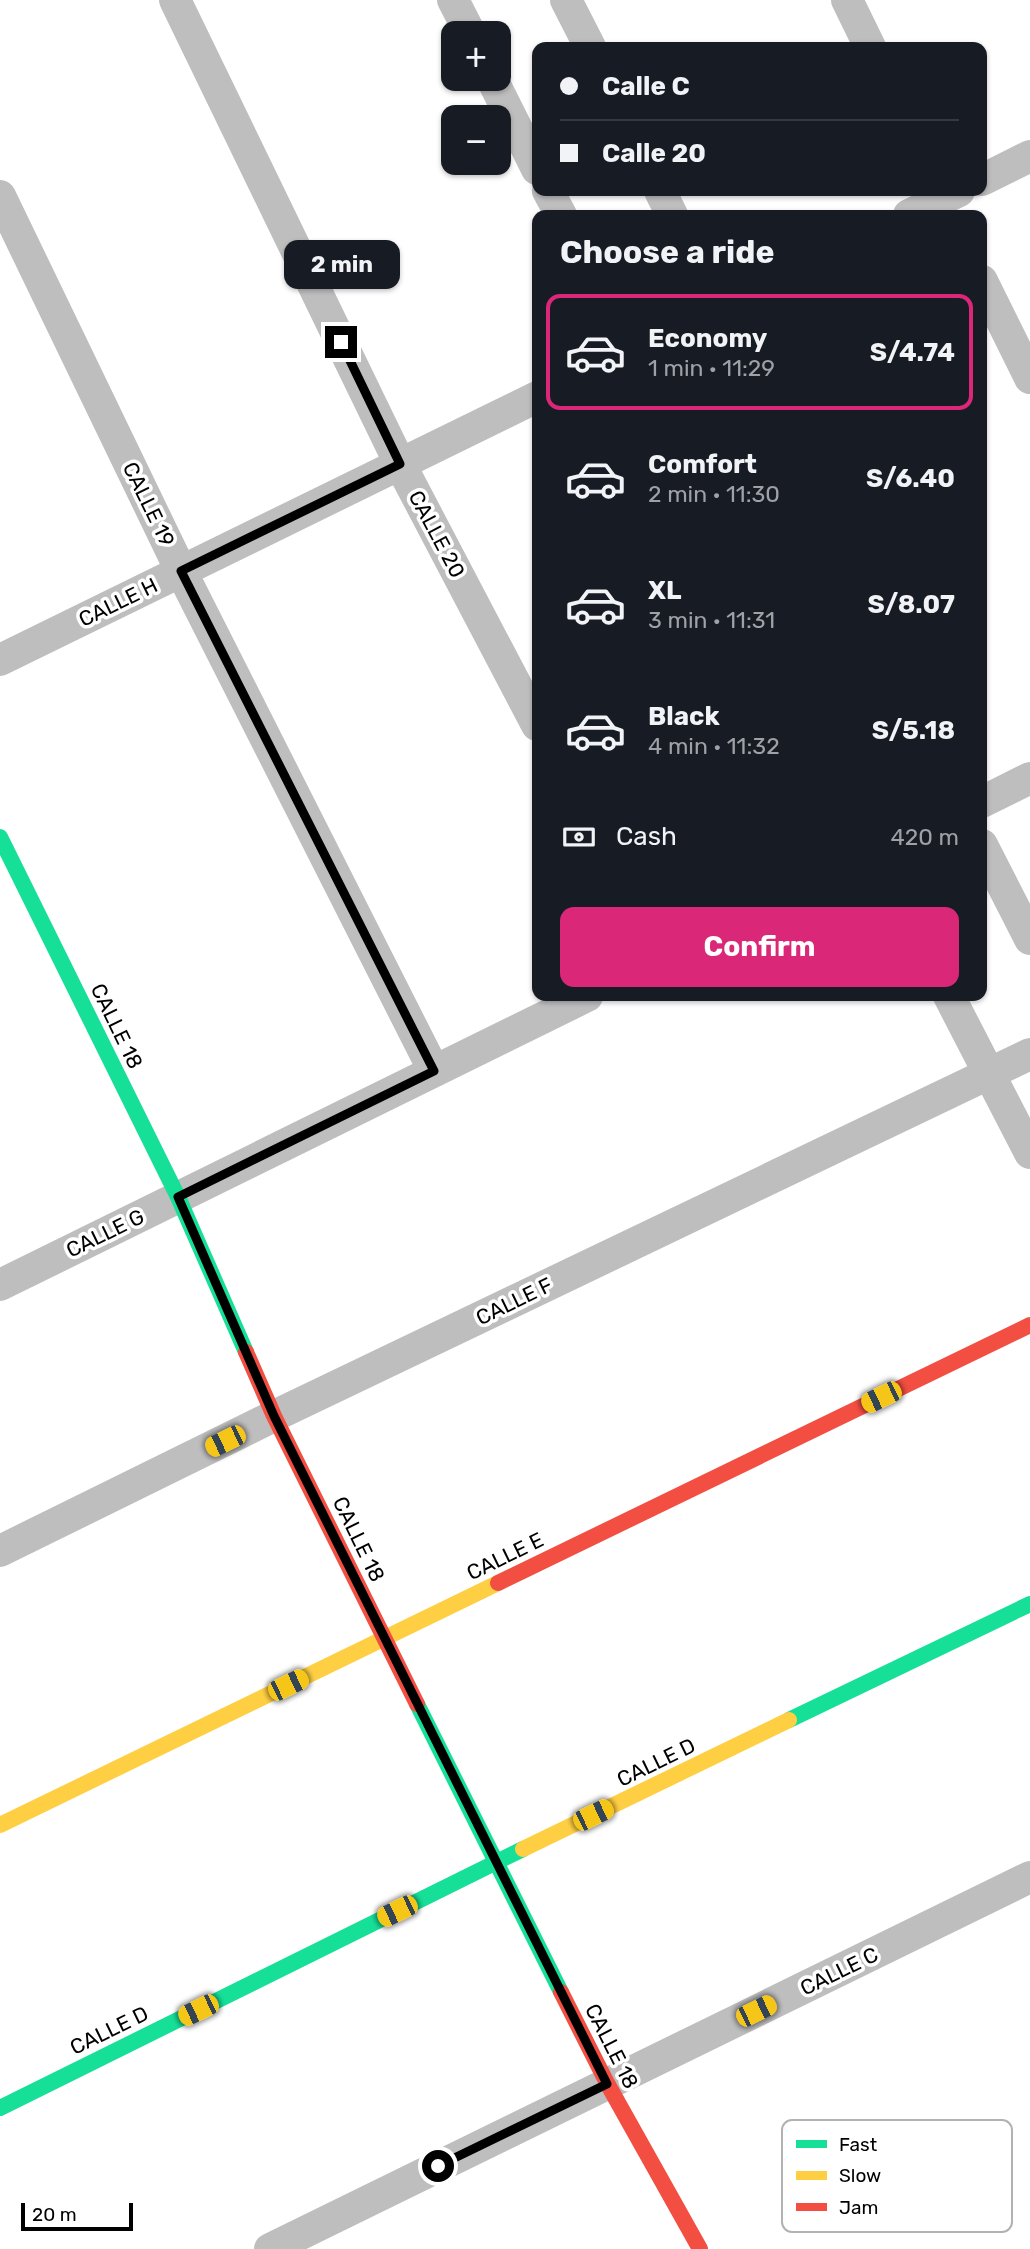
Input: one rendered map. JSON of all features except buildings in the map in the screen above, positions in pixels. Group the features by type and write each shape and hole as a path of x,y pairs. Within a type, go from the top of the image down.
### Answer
{"street":[{"name":"CALLE 20","path":"175,0 400,464 532,715"},
{"path":"453,0 464,21"},
{"path":"566,0 587,42"},
{"path":"847,0 868,42"},
{"path":"498,91 532,159"},
{"path":"987,178 1030,156"},
{"name":"CALLE 19","path":"0,197 181,571 434,1071"},
{"path":"921,210 947,199"},
{"path":"987,291 1030,378"},
{"name":"CALLE H","path":"0,660 532,399"},
{"path":"987,800 1030,778"},
{"name":"CALLE 18","path":"0,837 178,1197 274,1416 384,1638 607,2084 700,2249"},
{"path":"987,855 1030,939"},
{"name":"CALLE G","path":"0,1285 577,1001"},
{"path":"951,1001 1030,1153"},
{"name":"CALLE F","path":"0,1551 274,1416 1030,1054"},
{"name":"CALLE E","path":"0,1825 1030,1325"},
{"name":"CALLE D","path":"0,2108 496,1862 1030,1604"},
{"name":"CALLE C","path":"270,2249 1030,1877"}],"traffic: fast":[{"path":"0,837 178,1197 246,1352"},
{"path":"789,1720 1030,1604"},
{"path":"417,1704 561,1992"},
{"path":"0,2108 523,1849"}],"traffic: slow":[{"path":"0,1825 498,1583"},
{"path":"523,1849 789,1720"}],"traffic: jam":[{"path":"498,1583 1030,1325"},
{"path":"246,1352 274,1416 417,1704"},
{"path":"561,1992 607,2083 700,2249"}],"route":[{"path":"341,342 400,464 181,571 434,1071 178,1197 274,1416 607,2084 438,2166"}]}
